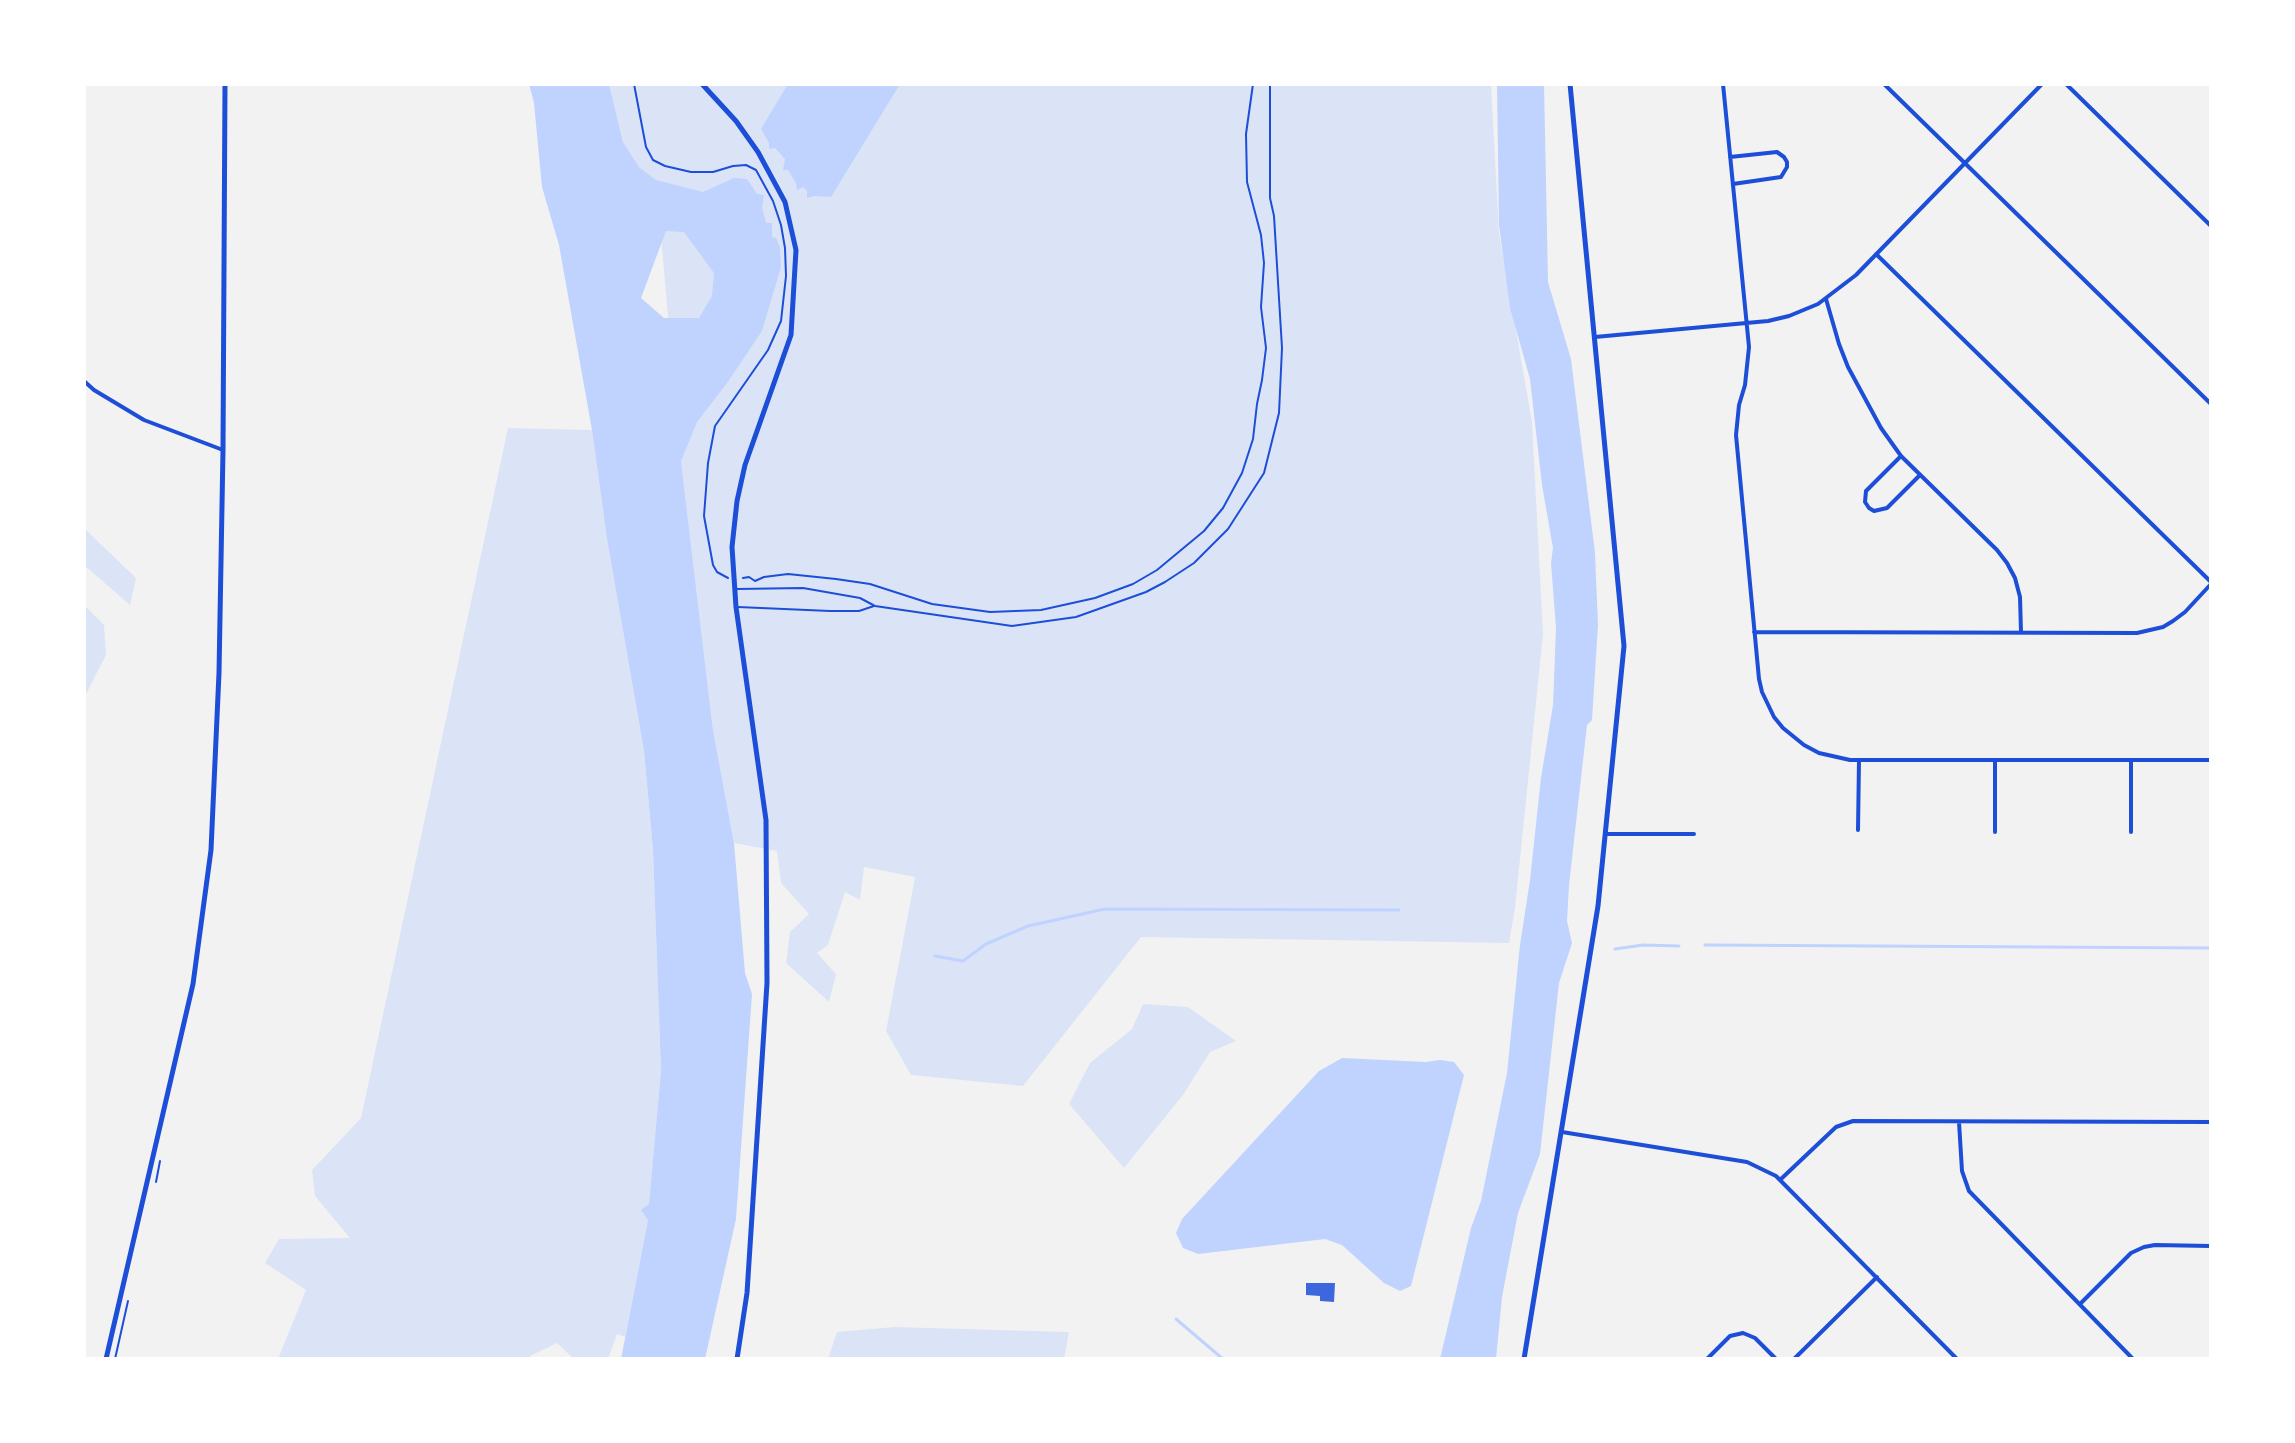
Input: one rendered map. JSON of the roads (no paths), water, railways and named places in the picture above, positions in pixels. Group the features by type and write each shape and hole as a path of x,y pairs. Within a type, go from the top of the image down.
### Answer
{"street":[{"path":"106,1359 193,984 211,850 219,673 225,84"},
{"path":"702,84 736,121 758,152 785,202 796,250 791,335 745,465 732,547 736,607 766,820 767,983 747,1293 737,1359"},
{"path":"1524,1359 1586,991 1606,834 1624,646 1570,84"},
{"path":"1723,84 1747,323 1748,365 1736,435 1759,679 1774,717 1804,745 1819,753 1859,760 2211,760"},
{"path":"1884,84 2211,404"},
{"path":"1595,337 1747,323 1789,316 1826,299 1844,286 2042,84"},
{"path":"2066,84 2211,226"},
{"path":"1730,157 1777,152 1787,162 1781,177 1733,184"},
{"path":"1754,632 2137,633 2173,621 2211,583 1876,254"},
{"path":"1826,299 1839,344 1858,388 1881,428 1901,456 2007,563 2020,597 2021,632"},
{"path":"84,381 144,420 223,450"},
{"path":"1901,456 1866,491 1865,502 1869,508 1880,511 1887,508 1920,475"},
{"path":"1858,830 1859,760"},
{"path":"1995,760 1995,832"},
{"path":"2131,760 2131,832"},
{"path":"1606,834 1694,834"},
{"path":"1781,1179 1827,1134 1843,1123 1853,1121 2211,1122"},
{"path":"1959,1121 1962,1171 1969,1191 2133,1359"},
{"path":"1561,1132 1747,1162 1762,1168 1781,1179 1957,1359"},
{"path":"2079,1304 2131,1253 2144,1247 2211,1246"},
{"path":"1794,1359 1877,1277"},
{"path":"1707,1359 1730,1336 1743,1333 1755,1338 1776,1359"}],"lane":[{"path":"735,589 803,588 860,598 875,606 1012,626 1076,617 1146,592 1194,563 1228,529 1264,473 1279,413 1282,348 1274,216 1270,198 1270,84"},
{"path":"736,607 859,611 875,606"}],"water":[{"path":"529,84 609,84 623,142 639,167 656,180 703,192 734,178 747,179 757,194 764,195 762,208 766,223 772,223 772,237 776,238 780,248 781,267 762,331 697,422 681,461 713,730 734,843 745,973 752,994 736,1219 705,1359 621,1359 648,1220 641,1210 649,1204 661,1071 653,850 644,751 559,245 542,187 534,103","holes":["666,231 684,232 714,273 712,296 699,318 664,318 641,298"]},
{"path":"788,84 900,84 831,197 807,198 803,187 797,190 788,170 783,170 785,159 775,148 769,149 761,129"},
{"path":"1497,84 1544,84 1548,282 1571,359 1595,553 1598,625 1592,720 1587,725 1569,885 1567,921 1572,943 1559,983 1540,1154 1518,1213 1502,1297 1496,1359 1440,1359 1471,1228 1481,1201 1507,1073 1520,945 1553,705 1556,628 1551,563 1553,548 1542,485 1530,379 1510,308 1499,225"},
{"path":"1342,1058 1440,1060 1454,1062 1464,1075 1411,1286 1400,1291 1384,1283 1342,1245 1325,1239 1198,1254 1183,1248 1176,1233 1182,1219 1319,1071"}],"waterway":[{"path":"935,956 963,961 986,944 1028,926 1105,909 1399,910"},
{"path":"1615,949 1643,945 1679,946"},
{"path":"1705,945 2211,948"},
{"path":"1176,1319 1223,1359"}]}
